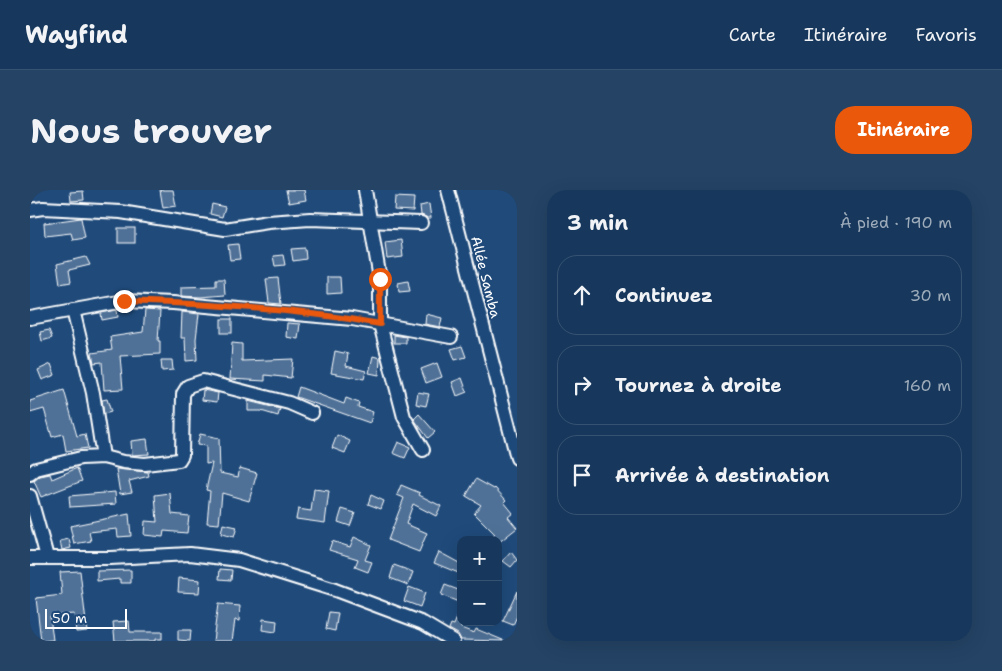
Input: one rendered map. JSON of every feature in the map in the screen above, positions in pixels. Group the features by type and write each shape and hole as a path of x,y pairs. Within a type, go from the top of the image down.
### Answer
{"street":[{"path":"365,190 380,279 380,324 404,417 423,450"},
{"name":"Allée Samba","path":"448,190 517,458"},
{"path":"30,210 43,208 121,212 225,229 268,222 310,220 421,223"},
{"path":"30,318 124,301 173,303 343,318 451,337"},
{"path":"74,310 93,393 103,457"},
{"path":"30,474 36,469 81,458 103,457 123,462 145,464 179,460 182,455 183,394 188,386 203,382 289,403 312,413"},
{"path":"30,496 47,557"},
{"path":"30,558 110,558 190,554 239,560 335,590 423,623 453,641"}],"building":[{"path":"160,190 173,190 176,206 163,208"},
{"path":"286,190 304,190 306,200 289,203"},
{"path":"83,191 84,200 71,201 70,192"},
{"path":"395,197 414,198 413,211 394,210"},
{"path":"212,204 225,207 222,217 210,214"},
{"path":"429,204 431,218 421,215 420,206"},
{"path":"81,218 85,238 73,240 71,233 45,236 44,223"},
{"path":"118,228 135,228 135,243 118,243"},
{"path":"401,240 403,257 387,259 385,242"},
{"path":"238,244 240,259 230,260 228,245"},
{"path":"305,248 306,259 293,261 291,249"},
{"path":"283,255 285,265 275,266 273,256"},
{"path":"86,257 90,265 69,270 71,282 60,284 57,264"},
{"path":"327,277 340,277 341,293 327,294"},
{"path":"278,278 281,304 269,303 266,279"},
{"path":"216,279 224,279 225,295 181,296 181,287 216,286"},
{"path":"408,281 410,291 399,292 398,283"},
{"path":"117,310 118,317 102,320 101,313"},
{"path":"145,310 160,311 158,341 160,341 160,354 120,356 123,389 104,390 102,362 94,363 92,353 112,350 110,337 143,332"},
{"path":"182,312 199,314 196,339 197,360 186,361 185,338 181,338"},
{"path":"426,314 442,318 440,327 425,324"},
{"path":"221,319 232,319 232,333 221,333"},
{"path":"287,323 300,324 298,339 286,337"},
{"path":"49,330 52,338 42,341 40,332"},
{"path":"394,335 406,337 406,343 394,343"},
{"path":"232,343 242,344 242,361 293,359 291,378 265,375 265,381 230,379"},
{"path":"462,346 466,357 455,360 451,349"},
{"path":"335,351 348,354 346,366 366,371 364,379 331,373"},
{"path":"373,356 380,358 379,375 369,373"},
{"path":"161,360 172,360 173,370 162,371"},
{"path":"437,363 442,377 426,383 421,369"},
{"path":"51,364 55,375 42,380 38,370"},
{"path":"462,378 467,392 457,396 452,382"},
{"path":"299,387 344,404 346,398 359,403 358,407 373,412 370,423 296,397"},
{"path":"64,390 77,436 85,434 88,448 66,451 63,434 52,437 44,409 30,413 30,401"},
{"path":"203,390 218,393 217,402 202,400"},
{"path":"418,392 429,394 426,406 416,404"},
{"path":"107,399 111,412 104,414 102,400"},
{"path":"248,401 280,409 278,416 261,411 248,411"},
{"path":"419,414 435,432 428,438 414,419"},
{"path":"200,434 219,438 220,473 238,477 240,468 257,473 249,501 222,493 219,524 207,523 210,491 206,490 212,463 206,464 206,446 197,445"},
{"path":"337,435 350,441 345,453 332,448"},
{"path":"147,439 149,454 132,455 131,441"},
{"path":"398,442 410,447 405,458 393,453"},
{"path":"77,468 82,481 41,497 34,481 40,476 50,474 52,479"},
{"path":"116,469 148,472 149,476 129,481 132,492 120,494"},
{"path":"476,479 495,488 506,500 504,502 513,513 508,517 517,528 502,540 502,536 493,536 495,534 474,513 481,505 466,496"},
{"path":"401,485 420,493 419,495 441,506 436,516 413,504 406,524 427,533 419,552 388,540 404,498 397,495"},
{"path":"314,489 329,491 325,523 296,519 298,509 311,511"},
{"path":"115,492 116,504 70,507 69,496"},
{"path":"170,493 172,514 189,516 187,533 164,531 163,537 144,535 145,521 157,522 155,495"},
{"path":"371,495 384,501 381,509 368,504"},
{"path":"342,509 355,513 350,526 338,522"},
{"path":"129,514 131,536 118,537 117,529 89,532 91,541 74,544 70,526"},
{"path":"223,524 237,527 234,537 221,534"},
{"path":"354,537 371,545 365,560 372,562 368,572 355,567 358,559 329,550 332,541 350,547"},
{"path":"69,539 71,548 62,550 60,541"},
{"path":"439,552 457,562 457,572 434,563"},
{"path":"511,552 517,560 511,567 503,561"},
{"path":"394,565 413,572 408,585 390,578"},
{"path":"220,569 232,570 231,580 219,579"},
{"path":"131,570 131,583 120,583 120,579 97,581 97,571"},
{"path":"80,571 87,631 76,632 74,614 50,616 53,640 41,641 36,598 62,595 60,572"},
{"path":"179,578 200,580 199,593 178,592"},
{"path":"445,585 457,590 457,601 441,595"},
{"path":"409,587 425,593 420,607 404,601"},
{"path":"517,591 517,616 513,625 503,621"},
{"path":"218,604 240,606 239,621 235,620 232,641 213,641"},
{"path":"329,612 338,613 335,631 326,629"},
{"path":"457,618 457,626 461,626 461,628 474,633 476,629 505,641 461,640 458,634 449,629 451,624 454,625"},
{"path":"263,619 277,621 276,632 262,630"},
{"path":"129,621 130,632 162,632 162,639 155,639 155,641 115,641 113,622"},
{"path":"178,630 191,630 190,641 178,640"}],"route":[{"path":"124,301 220,306 380,324 380,279"}]}
